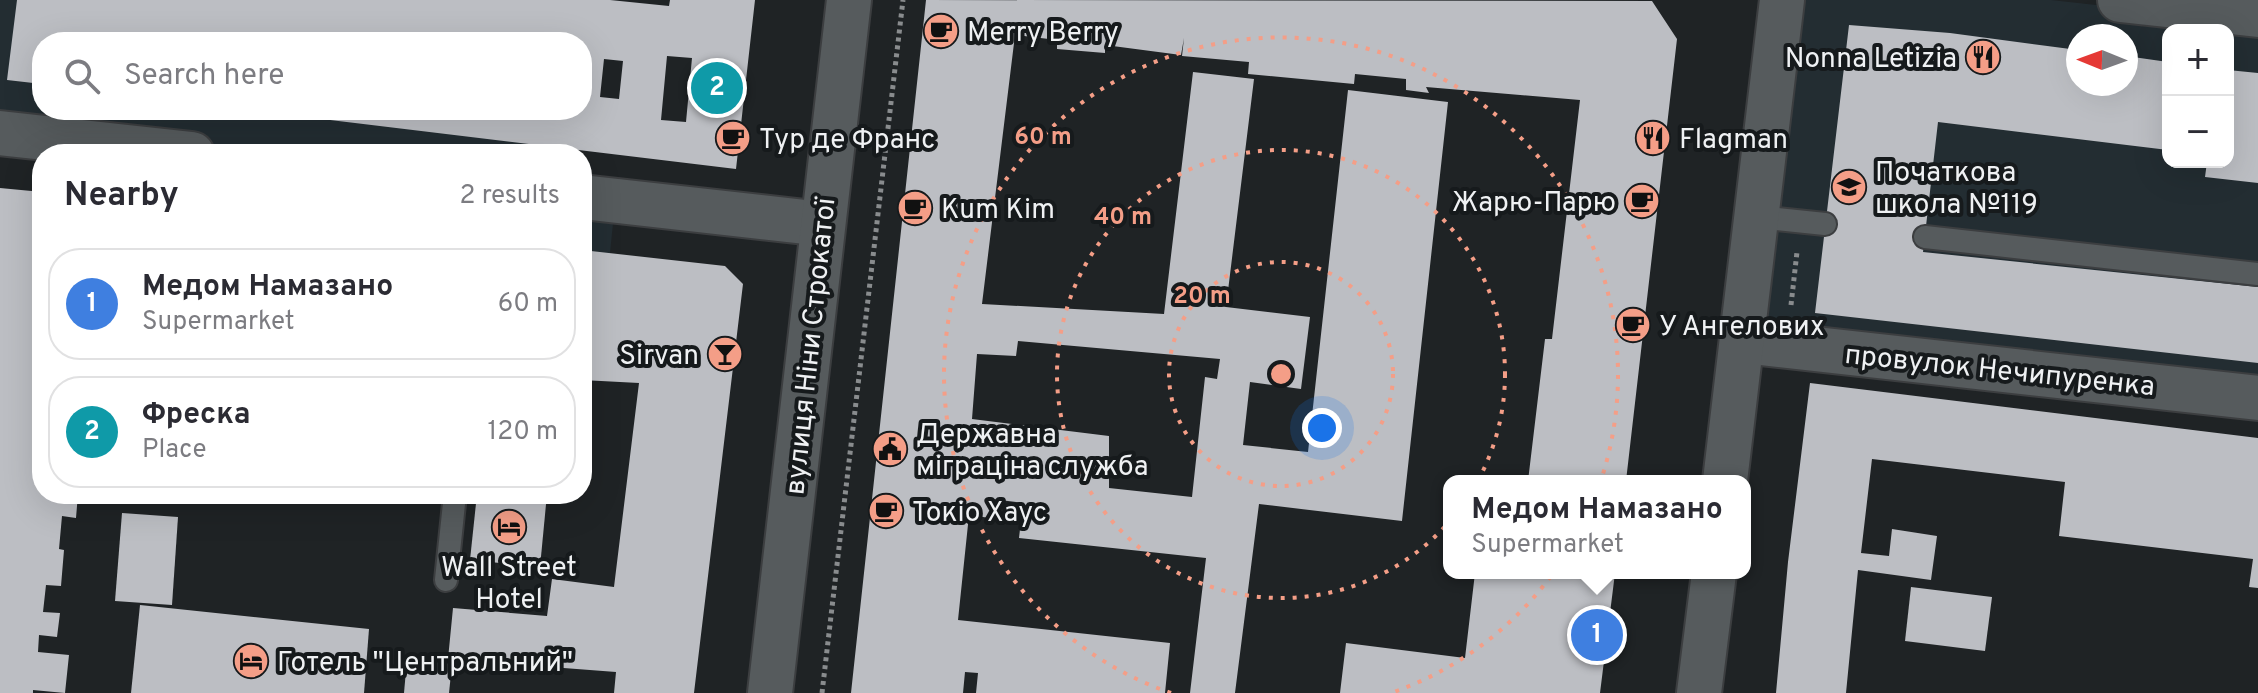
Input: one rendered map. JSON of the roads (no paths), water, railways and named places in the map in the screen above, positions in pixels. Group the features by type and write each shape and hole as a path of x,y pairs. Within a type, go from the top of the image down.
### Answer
{"street":[{"name":"вулиця Ніни Строкатої","path":"770,693 849,0"},
{"path":"1726,475 1782,0"},
{"path":"2120,0 2258,15"},
{"path":"0,133 101,144"},
{"path":"592,198 823,224"},
{"name":"провулок Нечипуренка","path":"1742,341 2258,398"},
{"path":"1699,693 1713,579"}],"lane":[{"path":"1757,217 1825,224"},
{"path":"1925,237 2258,274"},
{"path":"446,580 454,504"}],"place":[{"name":"Merry Berry","path":"941,31"},
{"name":"Nonna Letizia","path":"1983,57"},
{"name":"Фреска","path":"717,88"},
{"name":"Тур де Франс","path":"733,138"},
{"name":"Flagman","path":"1653,138"},
{"name":"Початкова школа №119","path":"1849,187"},
{"name":"Жарю-Парю","path":"1642,201"},
{"name":"Kum Kim","path":"915,208"},
{"name":"У Ангелових","path":"1633,325"},
{"name":"Sirvan","path":"725,354"},
{"name":"Державна міграціна служба","path":"890,449"},
{"name":"Токіо Хаус","path":"886,511"},
{"name":"Wall Street Hotel","path":"509,527"},
{"name":"Медом Намазано","path":"1597,635"},
{"name":"Готель \"Центральний\"","path":"251,661"}]}
